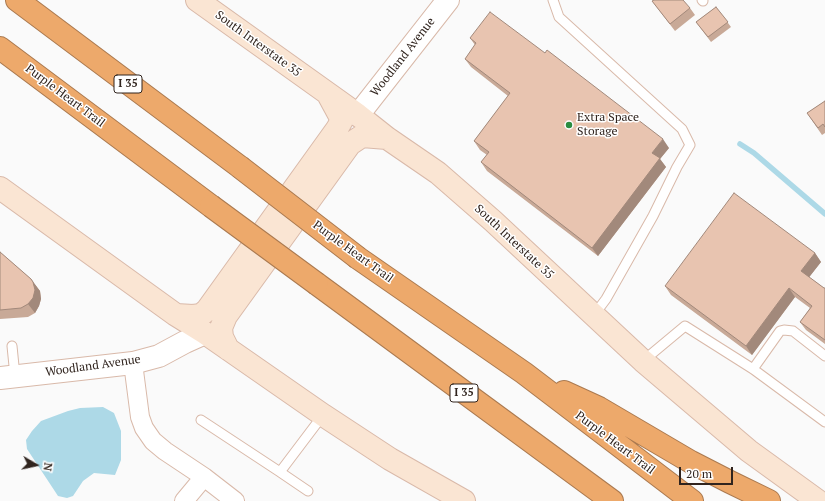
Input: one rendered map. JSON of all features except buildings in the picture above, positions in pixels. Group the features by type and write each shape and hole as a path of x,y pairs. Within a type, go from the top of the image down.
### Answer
{"highway":[{"name":"Purple Heart Trail","path":"17,0 240,167 358,258 524,373 692,501"},
{"name":"Purple Heart Trail","path":"0,48 211,206 612,501"},
{"path":"524,373 599,408 697,465 769,501"}],"main road":[{"name":"South Interstate 35","path":"197,0 358,115 387,138 438,173 493,221 643,361 749,451 818,501"},
{"path":"176,315 201,315 207,310 338,129 342,120 327,94"},
{"path":"228,349 222,337 221,328 226,316 350,144 362,136 387,138"},
{"path":"0,188 176,315 205,333 323,415 390,459 464,501"}],"street":[{"name":"Woodland Avenue","path":"358,115 448,0"},
{"name":"Woodland Avenue","path":"8,377 133,363 159,356 205,333"},
{"path":"133,363 140,416 144,428 153,441 236,501"},
{"path":"184,501 204,477"}],"lane":[{"path":"553,0 559,17 682,129 690,146 677,167 653,216 606,299 594,315"},
{"path":"643,361 685,326 753,369 825,422"},
{"path":"753,369 780,330 793,331 825,356"},
{"path":"8,377 12,346"},
{"path":"280,472 323,415"},
{"path":"201,420 308,491"}],"water":[{"path":"103,407 114,413 121,431 121,460 115,475 94,473 83,481 73,496 67,498 58,496 27,449 26,440 41,421 80,408"}],"waterway":[{"path":"740,144 754,153 825,214"}],"place":[{"name":"Extra Space Storage","path":"569,125"}]}
